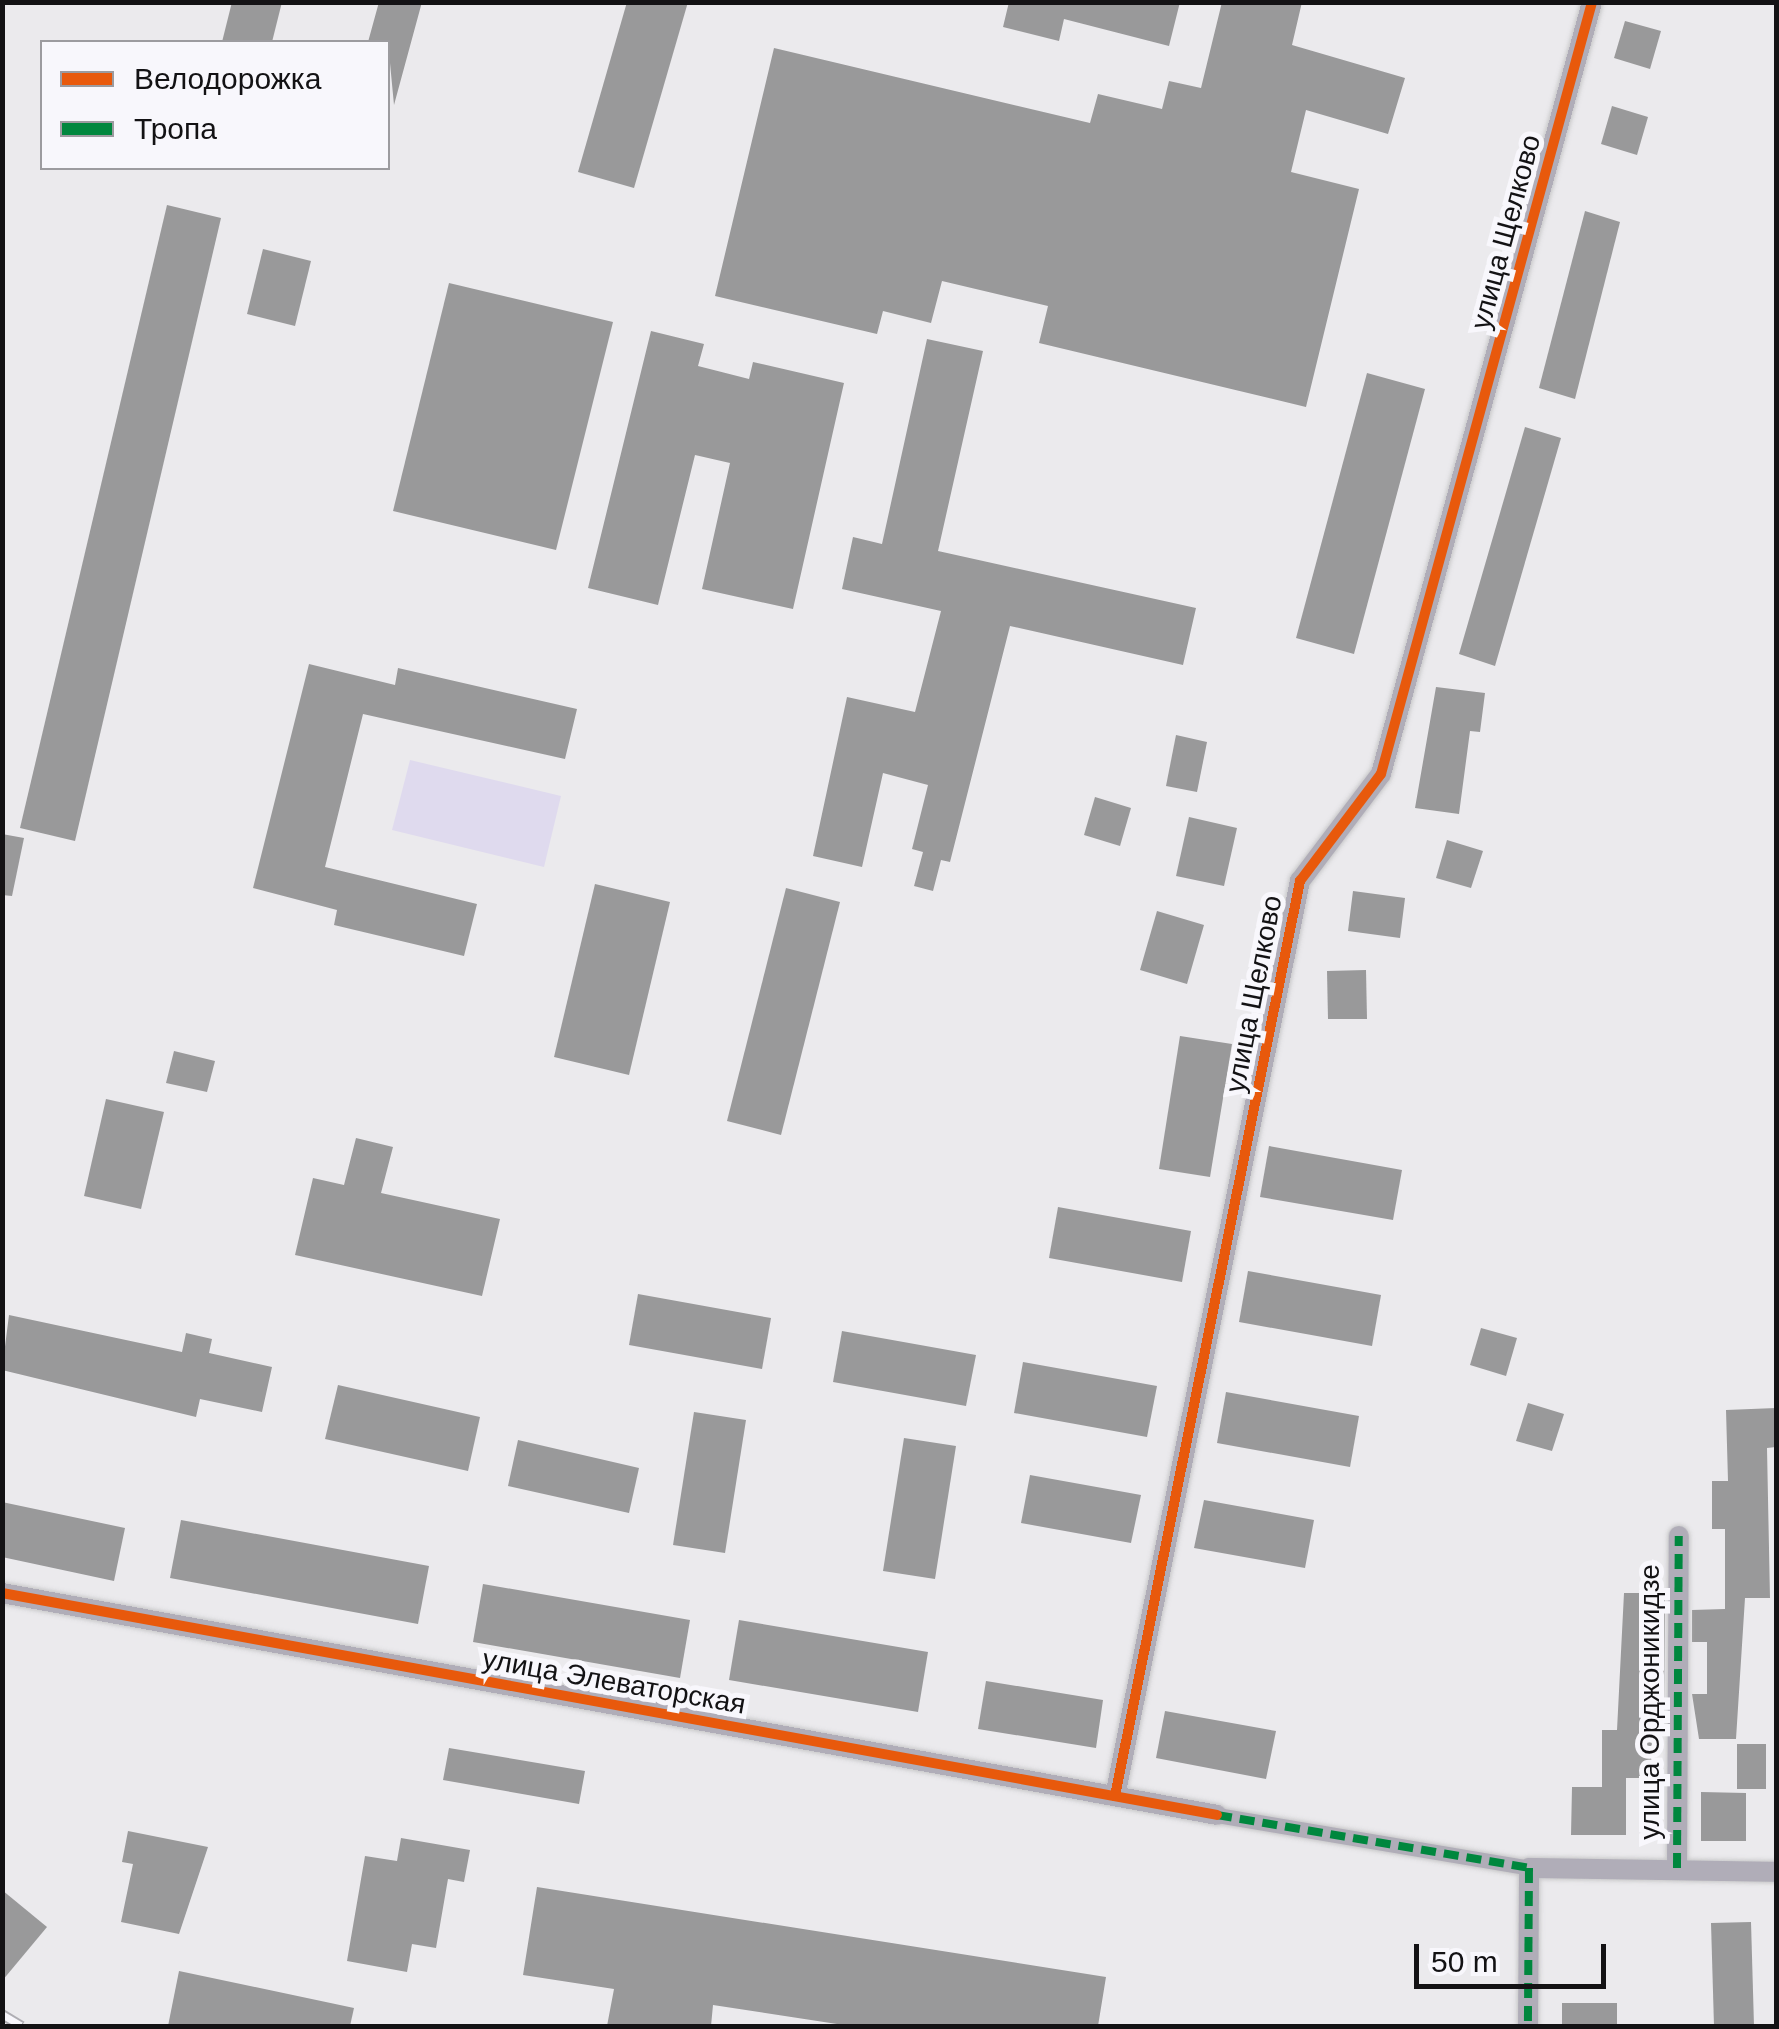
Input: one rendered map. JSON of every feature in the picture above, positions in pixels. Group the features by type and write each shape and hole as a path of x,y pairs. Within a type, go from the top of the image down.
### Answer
{"street":[{"name":"улица Щелково","path":"1115,1796 1300,881 1381,774 1592,2"},
{"name":"улица Орджоникидзе","path":"1677,1868 1679,1536"},
{"name":"улица Элеваторская","path":"2,1593 1528,1868"},
{"path":"1528,2026 1528,1868 1776,1872"}],"shaded area":[{"path":"410,760 561,796 544,867 392,830"}],"building":[{"path":"232,2 282,2 272,40 222,40"},
{"path":"379,2 422,2 394,105 390,40 369,40"},
{"path":"627,2 688,2 634,188 578,172"},
{"path":"1009,2 1180,2 1169,46 1064,19 1059,41 1003,27"},
{"path":"1222,2 1302,2 1292,45 1405,78 1388,134 1306,110 1291,172 1359,189 1306,407 1039,343 1048,306 942,281 931,323 883,311 877,334 715,296 774,48 1090,123 1098,94 1162,109 1169,81 1201,88"},
{"path":"1625,21 1661,31 1650,69 1614,58"},
{"path":"1612,106 1648,117 1637,155 1601,144"},
{"path":"167,205 221,218 75,841 20,828"},
{"path":"1585,211 1620,222 1575,399 1539,388"},
{"path":"263,249 311,261 295,326 247,314"},
{"path":"449,283 613,322 556,550 393,511"},
{"path":"651,331 704,344 698,366 749,379 753,362 844,383 793,609 702,589 730,463 695,455 658,605 588,588"},
{"path":"927,339 983,351 938,551 1196,608 1183,665 1010,626 950,862 941,860 933,891 914,886 923,852 912,849 928,785 883,773 862,867 813,856 847,697 915,712 941,611 842,589 853,537 882,544"},
{"path":"1367,373 1425,389 1354,654 1296,638"},
{"path":"1525,427 1561,438 1495,666 1459,654"},
{"path":"309,664 395,685 398,668 577,709 565,759 363,714 325,867 477,904 464,956 334,925 337,910 253,888"},
{"path":"1436,687 1485,693 1480,732 1470,731 1459,814 1415,808"},
{"path":"1176,735 1207,742 1197,792 1166,786"},
{"path":"1095,797 1131,808 1120,846 1084,835"},
{"path":"1189,817 1237,828 1224,886 1176,876"},
{"path":"2,834 24,838 12,896 2,895"},
{"path":"1447,840 1483,851 1471,888 1436,878"},
{"path":"595,884 670,902 629,1075 554,1057"},
{"path":"786,888 840,902 781,1135 727,1121"},
{"path":"1353,891 1405,898 1400,938 1348,931"},
{"path":"1157,911 1204,925 1187,984 1140,970"},
{"path":"1366,970 1367,1019 1328,1019 1327,971"},
{"path":"1180,1036 1232,1044 1210,1177 1159,1169"},
{"path":"174,1051 215,1061 207,1092 166,1083"},
{"path":"106,1099 164,1112 141,1209 84,1196"},
{"path":"356,1138 393,1147 381,1193 500,1219 482,1296 295,1255 313,1178 344,1185"},
{"path":"1269,1146 1402,1170 1393,1220 1260,1197"},
{"path":"1058,1207 1191,1231 1182,1282 1049,1258"},
{"path":"1248,1271 1381,1295 1372,1346 1239,1322"},
{"path":"638,1294 771,1318 762,1369 629,1345"},
{"path":"9,1315 182,1352 186,1333 212,1339 209,1353 272,1367 262,1412 200,1399 196,1417 2,1370"},
{"path":"1481,1328 1517,1338 1506,1376 1470,1365"},
{"path":"842,1331 976,1355 966,1406 833,1382"},
{"path":"1023,1362 1157,1386 1147,1437 1014,1413"},
{"path":"338,1385 480,1417 468,1471 325,1439"},
{"path":"1226,1392 1359,1416 1350,1467 1217,1443"},
{"path":"1528,1403 1564,1414 1552,1451 1516,1441"},
{"path":"1776,1408 1776,1447 1767,1448 1770,1598 1745,1598 1736,1739 1699,1739 1692,1694 1707,1694 1707,1642 1692,1642 1692,1610 1725,1609 1725,1529 1712,1529 1712,1481 1728,1481 1726,1410"},
{"path":"694,1412 746,1420 725,1553 673,1545"},
{"path":"904,1438 956,1446 935,1579 883,1571"},
{"path":"518,1440 639,1468 629,1513 508,1486"},
{"path":"1030,1475 1141,1495 1131,1543 1021,1523"},
{"path":"1204,1500 1314,1520 1305,1568 1194,1548"},
{"path":"2,1502 125,1528 114,1581 2,1557"},
{"path":"181,1520 429,1566 418,1624 170,1578"},
{"path":"483,1584 690,1620 680,1678 473,1642"},
{"path":"1624,1593 1665,1593 1664,1716 1652,1716 1652,1778 1626,1778 1626,1835 1571,1835 1572,1787 1602,1787 1602,1730 1617,1730"},
{"path":"739,1620 928,1652 918,1712 729,1680"},
{"path":"986,1681 1103,1700 1096,1748 978,1729"},
{"path":"1165,1711 1276,1731 1266,1779 1156,1758"},
{"path":"1737,1744 1766,1744 1766,1789 1737,1789"},
{"path":"449,1748 585,1771 579,1804 443,1780"},
{"path":"1701,1792 1746,1793 1746,1841 1701,1841"},
{"path":"128,1831 208,1847 179,1934 121,1922 133,1864 122,1862"},
{"path":"401,1838 470,1850 464,1882 448,1879 436,1948 412,1944 407,1972 347,1961 365,1856 397,1861"},
{"path":"537,1887 1106,1977 1098,2026 850,2026 713,2005 711,2026 607,2026 614,1989 523,1975"},
{"path":"2,1890 47,1927 2,1981"},
{"path":"1751,1922 1754,2026 1714,2026 1711,1923"},
{"path":"179,1971 354,2008 350,2026 168,2026"},
{"path":"1562,2003 1617,2003 1617,2026 1562,2026"}],"railway":[{"path":"2,2014 22,2026"}],"marked path":[{"path":"1677,1868 1679,1536"},
{"path":"1217,1815 1529,1868 1528,2026"}],"cycle path":[{"path":"1115,1796 1300,881 1381,774 1592,2"},
{"path":"2,1593 1217,1815"}]}
